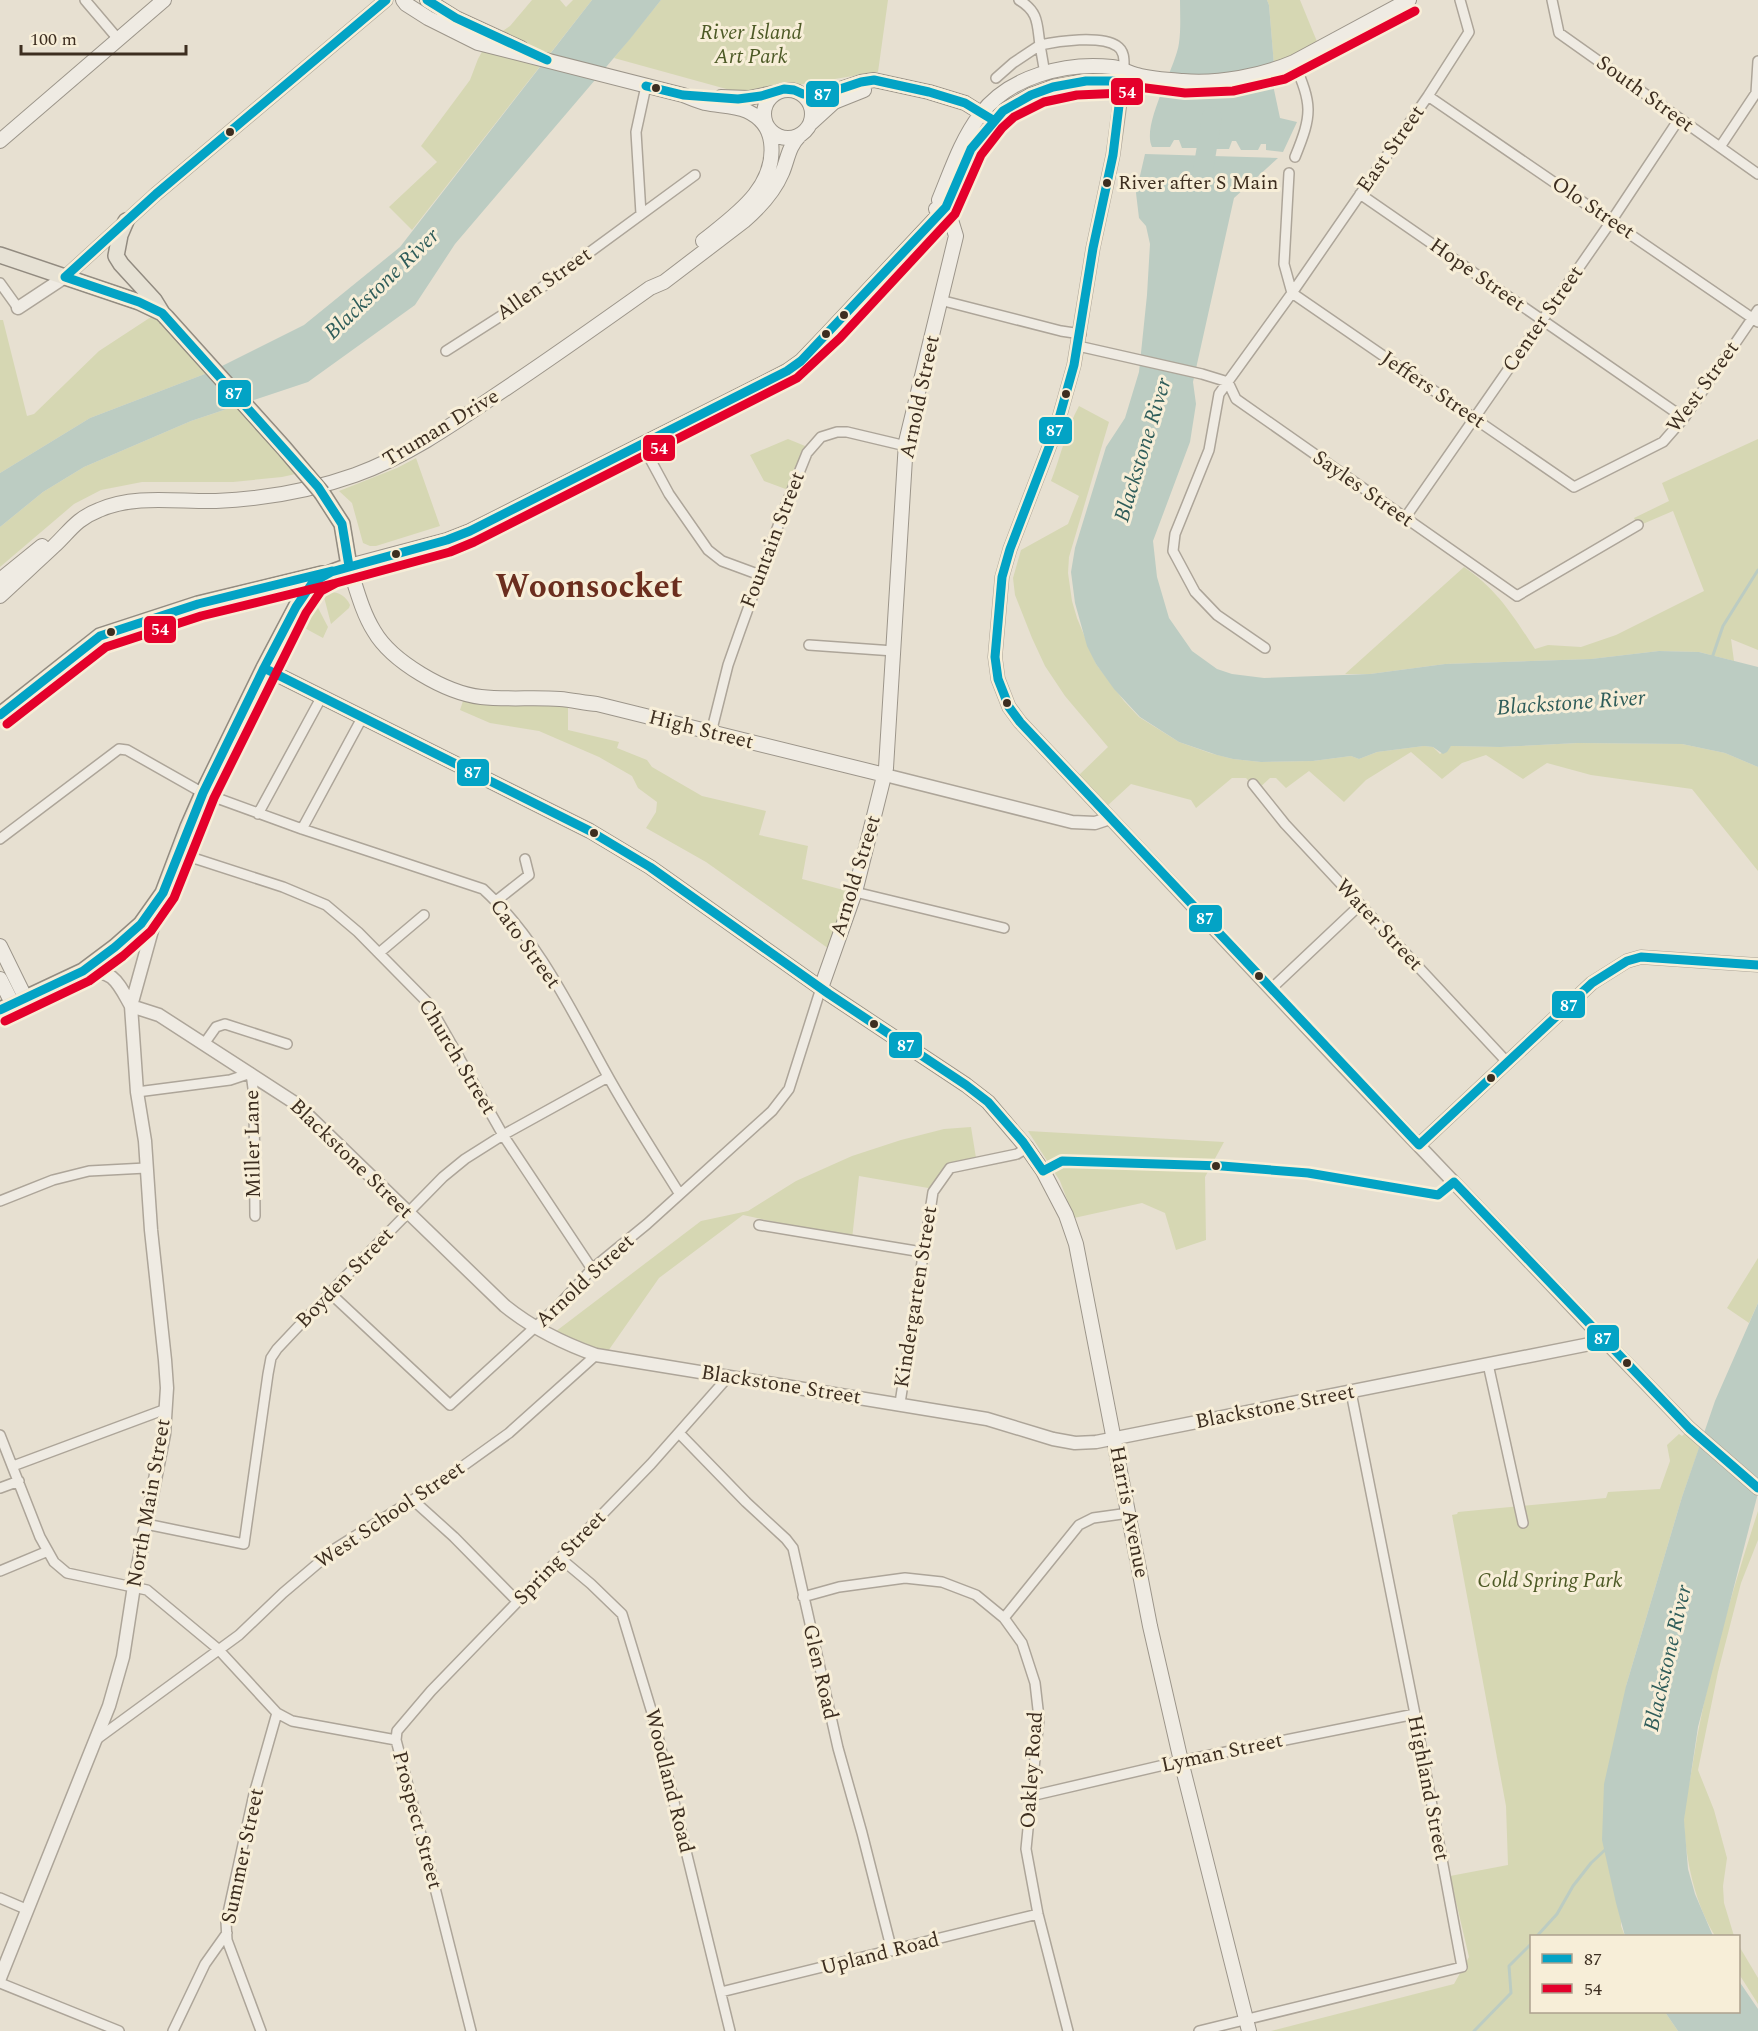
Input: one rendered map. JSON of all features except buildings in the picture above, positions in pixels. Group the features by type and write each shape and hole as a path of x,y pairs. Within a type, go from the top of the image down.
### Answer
{"main road":[{"path":"0,141 164,0"},
{"path":"403,0 435,22 478,43 491,40"},
{"path":"427,0 491,40 547,60 704,102 747,111 770,131 781,137 794,138 800,135 834,102 856,92 889,83"},
{"path":"0,715 100,636 192,606 331,572 465,533 771,380 794,366 855,305 948,202 992,102 1014,86 1045,74 1086,66 1128,75 1185,81 1233,79 1288,64 1409,0"},
{"path":"987,117 1049,88 1128,75"},
{"path":"683,95 738,99 789,89 803,94 825,94 874,80 921,89 964,102 987,117"},
{"path":"767,127 764,121 764,108 773,93"},
{"path":"803,94 812,110 811,123"},
{"name":"Truman Drive","path":"650,288 756,193 765,180 770,166 772,147 767,127"},
{"name":"Truman Drive","path":"0,580 57,534 69,529 89,515 117,504 131,501 251,499 294,492 379,466 438,434 650,288 675,274 756,210 776,185 788,153 800,135"},
{"name":"Arnold Street","path":"822,983 855,892 887,762 906,446 956,236 952,223 936,214"},
{"path":"126,221 120,235 116,256 121,264 322,494 342,524 350,566"},
{"path":"0,255 139,302 164,315"},
{"name":"Truman Drive","path":"0,596 69,529"},
{"name":"High Street","path":"350,566 375,633 416,672 433,681 482,697 560,699 597,704 885,775"},
{"path":"12,1003 82,971 116,947 141,924 163,893 203,794 296,607 313,582 331,572"},
{"path":"280,584 290,591 296,607"},
{"name":"Harris Avenue","path":"264,668 590,831 650,867 822,983 914,1051 966,1085 988,1102 1025,1145 1066,1215 1076,1244 1150,1626 1247,2025"},
{"path":"0,946 12,1003"},
{"path":"0,979 12,1003"}],"street":[{"path":"85,0 118,39"},
{"path":"0,283 18,308 65,277 233,128 386,0"},
{"path":"1019,0 1029,6 1036,15 1045,74"},
{"name":"East Street","path":"1265,648 1217,615 1195,592 1173,550 1175,534 1209,450 1219,394 1292,293 1428,96 1469,32 1460,0"},
{"name":"South Street","path":"1552,0 1559,33 1758,174"},
{"path":"996,78 1013,63 1040,45 1070,39 1118,46 1128,75 1095,238 1079,340 1056,429 1010,549 1002,577 995,657 998,679 1009,707 1020,722 1110,818 1605,1341 1689,1428 1758,1488"},
{"path":"1720,147 1756,93 1758,61"},
{"path":"1288,64 1305,89 1309,104 1306,130 1295,157"},
{"path":"641,214 636,132 646,86"},
{"name":"Olo Street","path":"1428,96 1756,317"},
{"name":"Center Street","path":"1405,518 1612,220 1679,119"},
{"path":"1288,173 1284,264 1292,293"},
{"name":"Allen Street","path":"446,351 515,307 695,175"},
{"name":"Hope Street","path":"1360,194 1684,418"},
{"name":"Jeffers Street","path":"1292,293 1574,487"},
{"path":"940,300 1061,331 1079,340 1135,359 1228,382"},
{"name":"West Street","path":"1574,487 1663,442 1684,418 1756,317"},
{"name":"Sayles Street","path":"1228,382 1236,399 1517,596 1638,525"},
{"name":"Fountain Street","path":"711,733 728,665 804,459 818,439 830,433 844,432 906,446"},
{"path":"642,444 671,497 709,551 720,560 760,575"},
{"path":"809,645 894,651"},
{"path":"258,813 321,698"},
{"path":"302,829 362,718"},
{"name":"Cato Street","path":"0,839 119,749 127,750 203,794 483,889 496,901 548,969 608,1077 679,1193"},
{"name":"High Street","path":"885,775 1072,822 1099,823 1110,818"},
{"name":"Water Street","path":"1253,784 1285,824 1507,1062"},
{"name":"Church Street","path":"178,853 283,887 318,901 338,914 379,953 428,1003 503,1135 592,1269"},
{"path":"496,901 529,875 525,859"},
{"path":"855,892 1004,928"},
{"path":"131,1006 155,914 163,893"},
{"path":"1271,989 1360,905"},
{"path":"379,953 424,915"},
{"path":"1419,1145 1592,983 1627,961 1641,957 1758,964"},
{"path":"82,971 98,971 110,975 131,1006"},
{"name":"Arnold Street","path":"330,1293 450,1405 557,1307 592,1269 647,1224 754,1128 783,1098 795,1071 822,983"},
{"name":"Blackstone Street","path":"131,1006 159,1016 295,1102 505,1306 535,1327 596,1355 900,1403 987,1419 1053,1439 1075,1443 1115,1438 1605,1341"},
{"name":"North Main Street","path":"0,1978 97,1739 123,1657 134,1586 162,1446 166,1409 165,1360 131,1006"},
{"path":"204,1044 216,1027 225,1024 287,1044"},
{"path":"138,1092 230,1080 251,1073"},
{"name":"Miller Lane","path":"251,1073 254,1096 255,1216"},
{"name":"Boyden Street","path":"146,1524 244,1544 271,1358 277,1349 443,1177 465,1159 503,1135 608,1077"},
{"name":"Kindergarten Street","path":"900,1403 933,1192 950,1168 1017,1154 1025,1145"},
{"path":"1042,1171 1062,1161 1222,1166 1308,1173 1438,1195 1454,1182"},
{"path":"0,1201 53,1180 89,1171 146,1168"},
{"path":"759,1225 922,1252"},
{"name":"West School Street","path":"97,1739 239,1635 283,1593 336,1548 413,1500 508,1433 596,1355"},
{"path":"1488,1364 1522,1523"},
{"name":"Spring Street","path":"396,1740 397,1731 431,1691 679,1433 728,1377"},
{"name":"Highland Street","path":"1247,2025 1461,1967 1351,1392"},
{"path":"13,1466 166,1409"},
{"name":"Glen Road","path":"679,1433 793,1548 802,1598 838,1748 892,1951"},
{"name":"Prospect Street","path":"0,1435 48,1551 54,1562 67,1573 147,1590 218,1649 277,1713 292,1721 396,1740 471,2031"},
{"path":"0,1488 19,1481"},
{"path":"413,1500 454,1537 517,1601"},
{"path":"1004,1618 1079,1525 1093,1518 1129,1513"},
{"path":"0,1571 48,1551"},
{"name":"Woodland Road","path":"560,1558 622,1614 653,1716 730,2031"},
{"name":"Oakley Road","path":"802,1598 839,1587 905,1578 942,1582 976,1595 1004,1618 1022,1643 1035,1683 1039,1718 1026,1849 1038,1914 1068,2031"},
{"name":"Summer Street","path":"261,2031 228,1940 226,1922 254,1794 277,1713"},
{"name":"Lyman Street","path":"1031,1796 1181,1761 1414,1714"},
{"path":"0,1899 28,1910"},
{"name":"Upland Road","path":"721,1992 1038,1914"},
{"path":"173,2031 205,1964 227,1933"},
{"path":"0,1983 119,2031"},
{"path":"1199,2031 1247,2025"}],"green space":[{"path":"532,0 560,0 566,7 573,0 592,0 412,230 389,207 437,162 421,146 470,80 488,41 510,26"},
{"name":"River Island Art Park","path":"661,0 888,0 878,72 761,91 730,90 614,58"},
{"path":"1267,0 1300,0 1318,44 1274,65"},
{"path":"154,315 210,372 90,418 0,473 0,320 3,320 27,416 34,414 99,351"},
{"path":"239,405 300,473 233,482 142,482 101,490 74,504 0,567 0,527 43,492 84,467 191,421"},
{"name":"Blackstone River","path":"1079,406 1109,422 1069,557 1068,573 1072,601 1096,664 1139,717 1179,742 1233,759 1261,762 1313,761 1351,756 1359,759 1377,752 1424,746 1433,747 1440,754 1451,746 1500,747 1578,743 1682,744 1725,753 1758,767 1758,871 1692,789 1591,775 1547,763 1523,779 1486,755 1462,763 1442,779 1411,752 1366,780 1344,802 1309,771 1286,788 1276,778 1270,778 1257,790 1246,778 1232,778 1196,808 1191,800 1131,784 1106,807 1078,776 1108,747 1065,696 1045,666 1015,595 1013,578 1021,550 1068,524 1079,496 1051,481"},
{"path":"788,439 810,448 791,491 764,481 750,455"},
{"path":"1758,439 1758,650 1731,639 1734,661 1699,652 1659,651 1591,659 1445,664 1370,674 1345,674 1464,567 1496,594 1535,649 1548,645 1581,647 1616,635 1704,591 1673,511 1638,526 1634,518 1669,501 1662,483"},
{"path":"416,458 440,526 376,546 363,543 352,503 339,491"},
{"path":"330,592 342,595 350,605 331,624 324,597"},
{"path":"312,603 316,604 328,627 323,638 299,625"},
{"path":"467,689 568,706 568,730 619,742 617,748 647,760 652,767 702,796 766,811 759,835 808,846 802,879 851,892 832,951 706,862 646,828 656,812 657,802 638,788 632,776 599,757 539,731 490,723 460,710"},
{"path":"971,1127 976,1158 947,1167 934,1189 859,1176 852,1239 743,1215 659,1278 606,1354 555,1332 701,1221 748,1211 796,1181 852,1156 944,1129"},
{"path":"1028,1131 1224,1142 1205,1177 1206,1240 1176,1250 1165,1213 1142,1203 1074,1218 1060,1181"},
{"path":"1758,1258 1758,1303 1749,1323 1727,1308"},
{"name":"Cold Spring Park","path":"1694,1425 1704,1434 1682,1497 1626,1686 1621,1926 1625,1935 1530,1935 1530,2013 1666,2013 1678,2031 1271,2031 1454,1984 1469,1957 1450,1876 1508,1865 1506,1806 1452,1515 1458,1512 1606,1498 1608,1492 1660,1489 1670,1461 1667,1445 1679,1434 1682,1436"},
{"name":"Blackstone River","path":"1758,1511 1758,1540 1741,1583 1718,1672 1698,1770 1714,1810 1727,1858 1723,1886 1724,1903 1734,1935 1714,1935 1702,1910 1693,1882 1684,1823 1697,1735 1711,1671"},
{"path":"1740,1948 1758,1978 1758,2004 1740,1976"}],"water":[{"path":"592,0 661,0 455,244 415,305 308,382 191,421 84,467 43,492 0,527 0,473 90,418 210,372 304,325 400,247"},
{"path":"1180,0 1267,0 1274,65 1273,85 1280,118 1297,122 1283,152 1266,150 1266,144 1261,144 1258,150 1241,150 1236,141 1232,141 1229,149 1211,149 1207,141 1203,141 1199,148 1182,148 1179,140 1174,140 1170,147 1152,147 1151,125 1179,43"},
{"path":"1145,154 1278,158 1234,198 1193,382 1196,404 1190,442 1153,541 1157,577 1169,618 1192,651 1217,669 1232,674 1264,678 1370,674 1445,664 1591,659 1659,651 1699,652 1758,667 1758,767 1725,753 1682,744 1578,743 1500,747 1451,746 1443,754 1433,747 1424,746 1377,752 1359,759 1351,756 1313,761 1261,762 1233,759 1179,742 1140,717 1114,689 1096,664 1087,646 1075,603 1071,572 1075,548 1106,447 1125,418 1139,372 1150,244 1146,226 1139,218 1136,193"},
{"path":"1758,1303 1758,1493 1698,1727 1684,1820 1688,1869 1695,1894 1713,1935 1625,1935 1602,1840 1604,1784 1626,1686 1682,1497 1715,1401"},
{"path":"1740,1982 1758,2009 1758,2031 1678,2031 1666,2013 1740,2013"}],"waterway":[{"name":"Blackstone River","path":"1201,182 1212,117"},
{"path":"1712,658 1723,626 1758,570"},
{"path":"1538,1935 1557,1914 1573,1886 1591,1863 1606,1849"},
{"path":"1474,2031 1511,1993 1509,1966 1530,1945"}],"transit line":[{"name":"87","path":"65,277 156,194 386,0"},
{"name":"87","path":"427,0 456,18 547,60"},
{"name":"54","path":"5,1021 89,981 123,956 151,931 174,898 214,798 306,613 321,591 336,583 450,552 474,542 797,378 840,338 955,214 981,155 1002,128 1014,117 1044,102 1077,95 1124,93 1138,87 1185,93 1233,91 1285,79 1415,11"},
{"name":"87","path":"646,86 683,95 738,99 761,96 784,89 803,94 825,94 874,80 929,92 965,103 993,120"},
{"name":"87","path":"0,1010 83,971 141,924 163,893 203,793 264,668 296,607 313,582 331,572 447,540 470,531 787,371 801,361 946,207 971,149 1003,111 1031,95 1053,87 1086,81 1122,81"},
{"name":"87","path":"1122,81 1113,155 1093,248 1074,365 1056,429 1010,549 1002,577 995,657 998,679 1009,707 1020,722 1419,1145"},
{"name":"87","path":"65,277 139,302 162,313 318,487 342,524 349,566"},
{"name":"87","path":"0,715 100,636 198,604 332,571"},
{"name":"54","path":"7,724 106,647 201,616 336,583"},
{"name":"87","path":"264,668 590,831 650,867 829,994 988,1102 1023,1142 1043,1171"},
{"name":"87","path":"1419,1145 1592,983 1627,961 1641,957 1758,965"},
{"name":"87","path":"1043,1171 1062,1161 1222,1166 1308,1173 1438,1195 1454,1182"},
{"name":"87","path":"1454,1182 1689,1428 1758,1488"}],"place":[{"name":"River after S Main","path":"1107,183"}],"district":[{"name":"Woonsocket","path":"589,587"}]}
